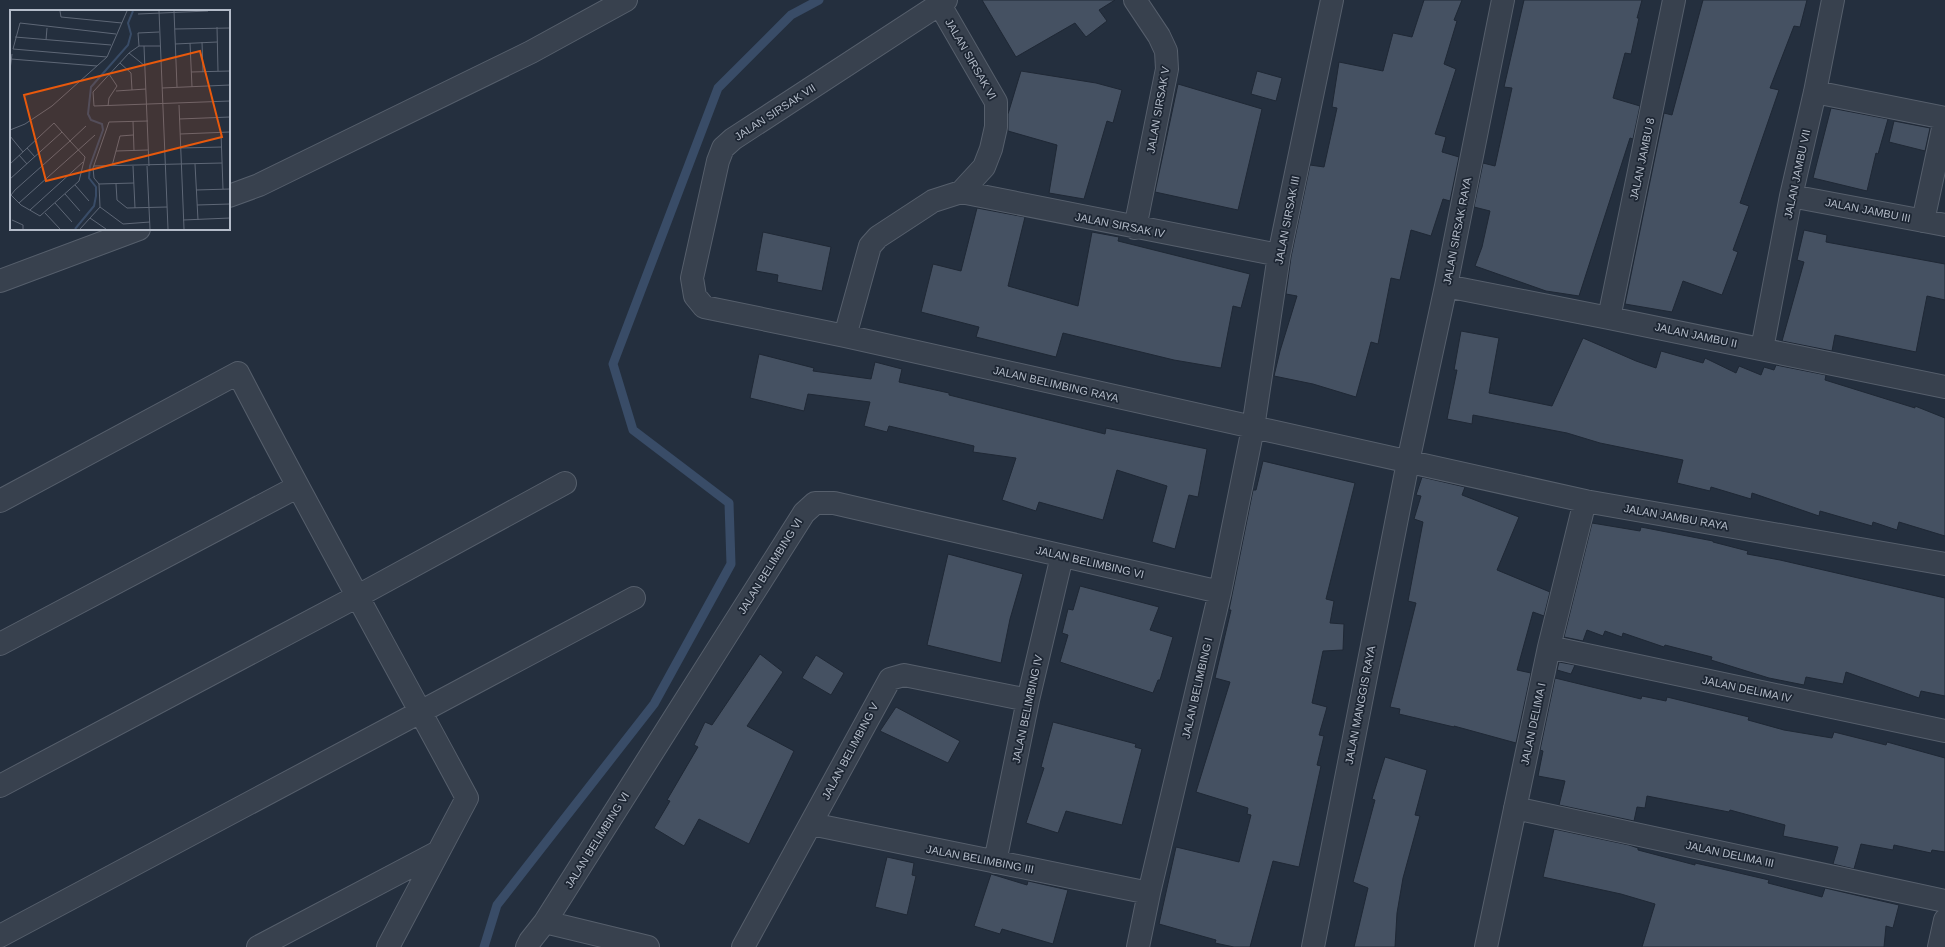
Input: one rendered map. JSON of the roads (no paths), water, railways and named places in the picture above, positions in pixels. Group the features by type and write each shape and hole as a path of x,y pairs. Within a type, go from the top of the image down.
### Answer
{"street":[{"path":"230,196 259,185 531,52 626,0"},
{"name":"JALAN SIRSAK V","path":"1135,0 1159,36 1166,51 1167,69 1135,228"},
{"name":"JALAN SIRSAK RAYA","path":"1408,462 1446,286 1503,0"},
{"name":"JALAN JAMBU 8","path":"1609,318 1674,0"},
{"name":"JALAN JAMBU VII","path":"1762,349 1791,196 1834,0"},
{"name":"JALAN SIRSAK VI","path":"845,336 870,246 878,237 933,201 960,192 984,167 996,127 996,102 943,2"},
{"name":"JALAN SIRSAK VII","path":"704,308 695,296 692,278 718,161 723,148 943,2"},
{"name":"JALAN SIRSAK III","path":"1253,428 1279,255 1326,4"},
{"path":"1815,92 1945,119 1923,221"},
{"name":"JALAN SIRSAK IV","path":"960,192 1135,228 1279,255"},
{"name":"JALAN JAMBU III","path":"1791,196 1945,225"},
{"path":"0,280 136,230"},
{"name":"JALAN JAMBU II","path":"1446,286 1945,387"},
{"name":"JALAN BELIMBING RAYA","path":"704,308 845,336 1408,462"},
{"path":"0,501 238,373 297,487 358,596 467,798 388,947"},
{"name":"JALAN BELIMBING I","path":"1138,947 1149,893 1220,592 1253,428"},
{"name":"JALAN JAMBU RAYA","path":"1408,462 1585,501 1945,564"},
{"name":"JALAN MANGGIS RAYA","path":"1312,947 1408,462"},
{"path":"0,786 358,596 565,483"},
{"path":"0,644 297,487"},
{"name":"JALAN DELIMA I","path":"1486,947 1549,647 1585,501"},
{"name":"JALAN BELIMBING VI","path":"527,947 804,513 815,503 834,503 1220,592"},
{"name":"JALAN BELIMBING IV","path":"995,862 1028,700 1062,556"},
{"path":"0,936 634,598"},
{"name":"JALAN DELIMA IV","path":"1549,647 1945,731"},
{"name":"JALAN BELIMBING V","path":"743,947 890,679 904,675 1028,700"},
{"name":"JALAN DELIMA III","path":"1515,808 1945,901"},
{"name":"JALAN BELIMBING III","path":"811,824 1149,893"},
{"path":"258,947 438,852"},
{"path":"1939,947 1945,920"},
{"path":"544,922 648,947"}],"waterway":[{"path":"484,947 497,905 654,704 731,564 729,503 633,430 613,364 718,88 791,15 819,0"}]}
